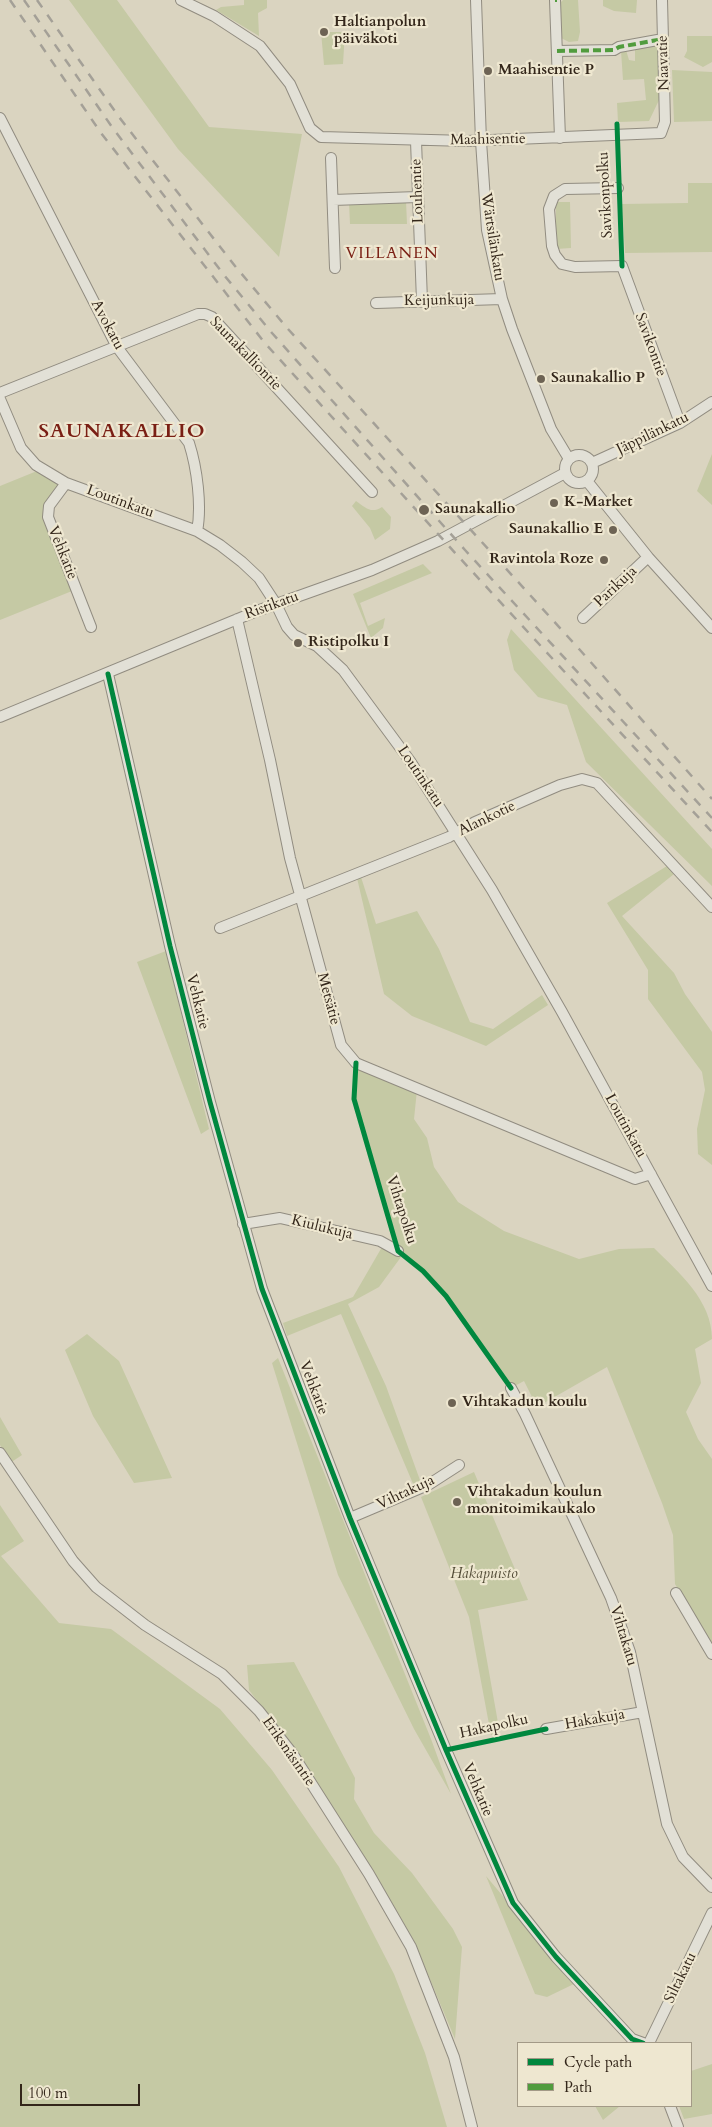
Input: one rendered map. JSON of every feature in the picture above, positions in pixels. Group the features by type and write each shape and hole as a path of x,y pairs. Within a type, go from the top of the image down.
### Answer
{"street":[{"name":"Maahisentie","path":"181,0 214,16 260,46 290,84 310,128 321,138 416,140 560,138 661,133 665,126"},
{"name":"Wärtsilänkatu","path":"476,0 481,140 487,230 502,299 512,329 551,429 569,460"},
{"path":"556,0 560,138"},
{"name":"Naavatie","path":"662,0 665,126"},
{"path":"557,51 614,50 619,47 663,39"},
{"name":"Avokatu","path":"0,118 118,347 189,443 193,454 199,511 197,531"},
{"name":"Louhentie","path":"416,140 422,301"},
{"path":"331,158 335,268"},
{"name":"Savikontie","path":"618,188 565,189 554,196 549,209 552,246 555,255 562,264 575,267 622,266 680,423"},
{"path":"333,200 417,197"},
{"name":"Keijunkuja","path":"376,303 502,299"},
{"name":"Saunakalliontie","path":"0,393 198,314 205,314 212,317 372,492"},
{"name":"Loutinkatu","path":"0,399 21,448 36,465 66,483 197,531 242,562 259,578 276,604 287,627 294,635 318,646 343,670 405,754 457,833 562,1012 712,1286"},
{"name":"Jäppilänkatu","path":"592,463 680,423 712,402"},
{"path":"581,455 588,458 592,463 592,475 587,481 580,483 572,482 565,473 565,466 575,456 581,455"},
{"name":"Ristikatu","path":"0,717 108,674 237,619 372,570 438,541 565,473"},
{"path":"587,481 648,557 712,628"},
{"name":"Vehkatie","path":"66,483 49,506 48,517 91,627"},
{"name":"Parikuja","path":"583,618 648,557"},
{"name":"Metsätie","path":"237,619 262,722 290,858 340,1046 356,1064 635,1179 651,1174"},
{"name":"Vehkatie","path":"108,674 170,946 243,1224 262,1289 350,1518 442,1742 513,1903 556,1957 632,2039 640,2042"},
{"name":"Alankotie","path":"220,928 457,833 475,822 560,785 582,779 597,783 712,908"},
{"name":"Kiulukuja","path":"243,1224 280,1218 380,1241 398,1251"},
{"name":"Vihtakatu","path":"511,1388 611,1598 630,1652 667,1824 683,1857 712,1888"},
{"name":"Eriksnäsintie","path":"0,1453 73,1561 96,1587 145,1625 222,1674 259,1711 292,1753 369,1874 411,1948 454,2057 472,2127"},
{"name":"Vihtakuja","path":"350,1518 428,1485 459,1465"},
{"path":"676,1593 712,1654"},
{"name":"Hakakuja","path":"546,1729 643,1712"},
{"name":"Siltakatu","path":"648,2042 712,1913"},
{"path":"670,2107 678,2127"}],"green space":[{"path":"69,0 117,0 209,127 302,134 279,257 178,149"},
{"path":"244,0 267,0 267,8 258,13 259,36 216,10 221,7 244,5"},
{"path":"563,0 578,0 580,32 578,41 569,42 561,38 559,4"},
{"path":"603,0 637,0 636,13 614,11 603,6"},
{"path":"321,32 345,32 343,64 324,65"},
{"path":"687,36 712,36 712,62 703,67 684,57 687,51"},
{"path":"658,43 660,98 649,121 618,122 617,103 646,100 644,79 623,80 621,51 626,50 629,60 635,61 635,48"},
{"path":"672,70 712,72 712,121 674,122"},
{"path":"688,183 712,183 712,252 625,253 622,204 688,203"},
{"path":"406,201 407,224 350,224 349,202"},
{"path":"556,202 570,202 571,248 556,249"},
{"path":"712,454 712,505 697,491"},
{"path":"37,471 61,484 46,504 43,512 72,591 0,620 0,486"},
{"path":"356,501 372,510 382,507 391,517 390,529 375,540 370,528 352,506"},
{"path":"423,564 432,573 360,603 368,626 385,618 383,628 371,638 353,594"},
{"path":"511,629 712,849 712,886 586,762 567,705 538,697 514,670 507,640"},
{"path":"667,866 674,874 622,916 674,973 685,994 712,1032 712,1165 698,1154 697,1129 705,1090 702,1072 648,999 648,970 607,903"},
{"path":"361,877 376,924 417,911 439,949 470,1022 493,1029 542,995 548,1005 486,1046 412,1016 384,994 357,878"},
{"path":"166,951 209,1129 201,1134 137,962"},
{"path":"356,1063 417,1090 414,1119 427,1138 434,1167 458,1202 504,1231 579,1259 619,1249 654,1248 683,1277 700,1300 711,1325 712,1339 695,1349 701,1383 686,1412 698,1439 712,1459 712,1646 675,1584 673,1535 607,1367 537,1407 524,1381 511,1388 446,1296 423,1271 398,1251 354,1099"},
{"path":"382,1247 397,1253 401,1257 379,1287 348,1304 386,1386 421,1483 414,1486 341,1314 287,1336 283,1323 353,1297"},
{"path":"87,1334 119,1361 172,1478 134,1483 93,1416 65,1350"},
{"path":"278,1358 431,1739 451,1794 414,1729 338,1575 272,1363"},
{"path":"0,1417 22,1455 10,1463 0,1445"},
{"name":"Hakapuisto","path":"474,1472 528,1600 478,1610 500,1734 491,1735 469,1617 421,1497"},
{"path":"0,1505 24,1541 1,1556 59,1623 111,1629 220,1709 272,1770 339,1867 394,1974 425,2053 447,2127 0,2127"},
{"path":"294,1662 355,1778 354,1799 374,1833 412,1873 453,1929 462,1947 455,2039 413,1939 374,1872 294,1750 249,1690 247,1665"},
{"path":"486,1876 576,1983 547,1997 535,1994"},
{"path":"712,2064 712,2114 684,2119 679,2107 692,2107 692,2071"},
{"path":"596,2107 619,2107 603,2120"}],"railway":[{"path":"10,0 101,133 264,342 712,832"},
{"path":"24,0 112,127 224,275 272,333 465,550 712,818"},
{"path":"37,0 119,117 235,266 288,329 580,650 712,799"}],"marked path":[{"path":"557,51 614,50 619,47 663,39"}],"cycle path":[{"name":"Savikonpolku","path":"617,124 622,266"},
{"path":"108,674 170,946 210,1102 262,1289 350,1518 446,1750 513,1903 556,1957 632,2039 640,2042"},
{"name":"Vihtapolku","path":"356,1063 354,1099 398,1251 423,1271 446,1296 511,1388"},
{"name":"Hakapolku","path":"446,1750 546,1729"}],"place":[{"name":"Haltianpolun päiväkoti","path":"324,32"},
{"name":"Maahisentie P","path":"488,71"},
{"name":"Saunakallio P","path":"541,379"},
{"name":"K-Market","path":"554,503"},
{"name":"Saunakallio","path":"424,510"},
{"name":"Saunakallio E","path":"613,530"},
{"name":"Ravintola Roze","path":"604,560"},
{"name":"Ristipolku I","path":"298,643"},
{"name":"Vihtakadun koulu","path":"452,1403"},
{"name":"Vihtakadun koulun monitoimikaukalo","path":"457,1502"}],"district":[{"name":"VILLANEN","path":"392,254"},
{"name":"SAUNAKALLIO","path":"122,432"}]}
